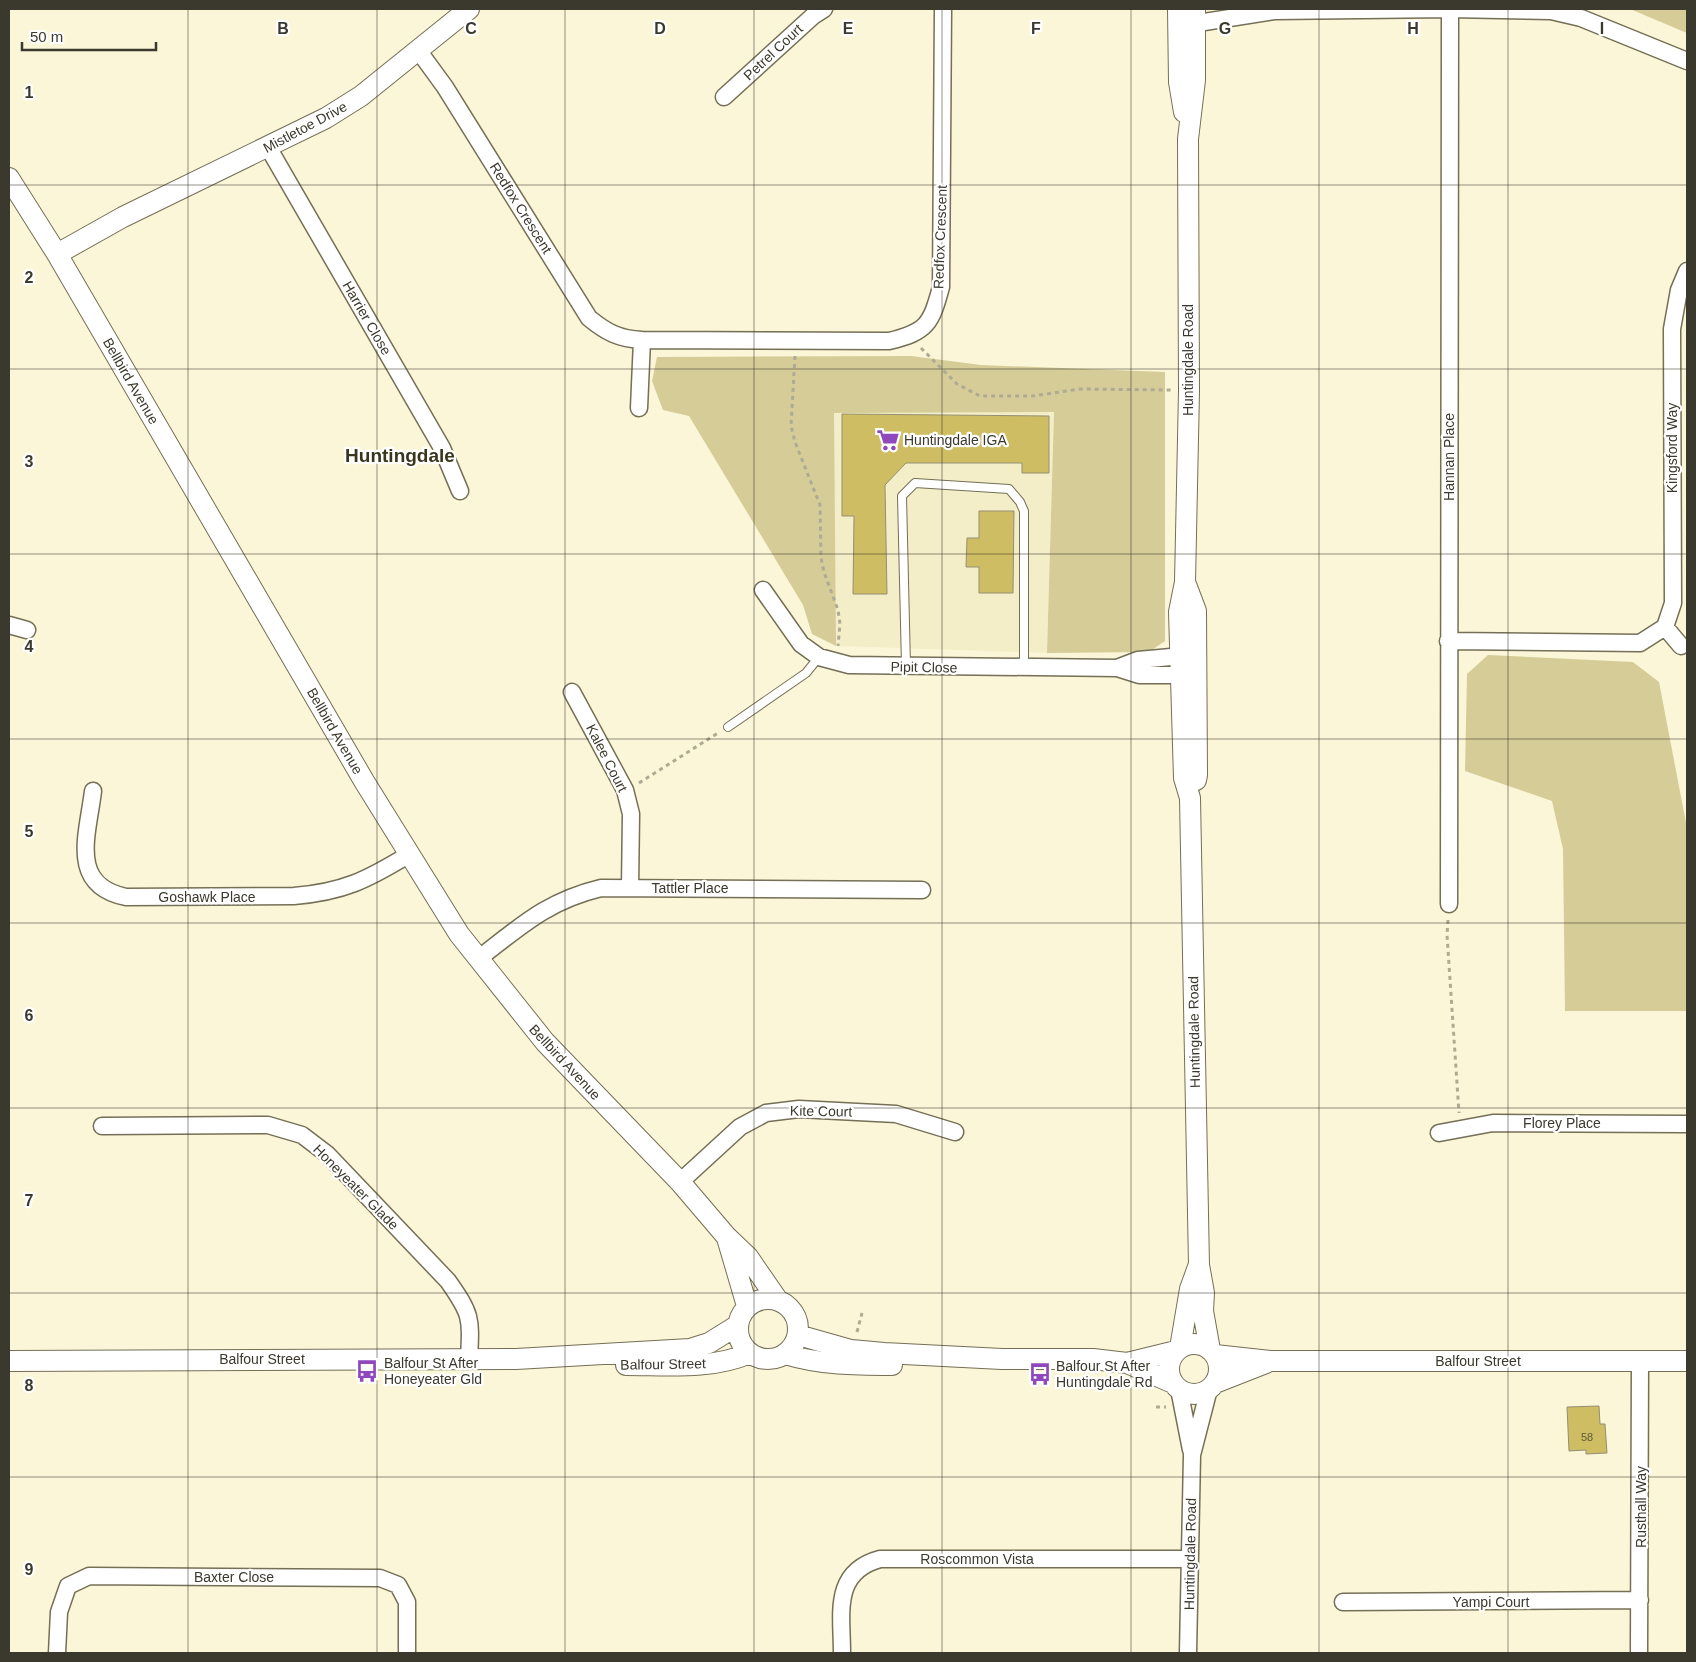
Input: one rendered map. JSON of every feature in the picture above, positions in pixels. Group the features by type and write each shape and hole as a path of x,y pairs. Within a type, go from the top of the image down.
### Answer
{"street":[{"name":"Mistletoe Drive","path":"53,248 123,217 326,118 361,96 469,9"},
{"name":"Petrel Court","path":"724,97 813,16 824,9"},
{"name":"Redfox Crescent","path":"418,50 445,87 589,318 604,331 624,340 889,341 913,335 933,316 941,287 943,9"},
{"path":"1186,17 1269,10 1450,9 1551,11 1581,18 1687,61"},
{"name":"Hannan Place","path":"1449,904 1450,9"},
{"name":"Huntingdale Road","path":"1186,17 1179,82 1188,138 1189,391 1185,582 1179,612 1188,665 1184,778 1190,798 1199,1265 1204,1293 1203,1311 1212,1353"},
{"name":"Harrier Close","path":"268,147 442,448 460,491"},
{"name":"Bellbird Avenue","path":"9,179 53,248 408,855 448,918 478,959 545,1042 680,1182 726,1236 748,1257 777,1299"},
{"name":"Kingsford Way","path":"1665,627 1673,603 1672,329 1679,290 1687,271"},
{"path":"640,408 642,340"},
{"name":"Pipit Close","path":"763,590 801,644 819,657 849,665 1117,668 1139,675 1188,665"},
{"path":"9,625 27,630"},
{"path":"1448,641 1640,643 1665,627 1681,646"},
{"name":"Kalee Court","path":"572,692 625,790 631,814 630,888"},
{"name":"Goshawk Place","path":"93,791 85,852 88,870 95,884 110,893 126,897 294,896 317,894 357,884 408,855"},
{"name":"Tattler Place","path":"478,959 543,910 574,895 601,888 922,890"},
{"name":"Kite Court","path":"680,1182 740,1127 766,1113 799,1109 896,1114 955,1132"},
{"name":"Florey Place","path":"1438,1133 1492,1123 1687,1124"},
{"name":"Honeyeater Glade","path":"102,1126 268,1125 302,1135 327,1154 448,1282 463,1303 471,1321 469,1359"},
{"name":"Bellbird Avenue","path":"726,1236 747,1306"},
{"name":"Huntingdale Road","path":"1178,1349 1190,1289 1199,1265"},
{"path":"761,1299 777,1299 792,1309 798,1326 798,1335 796,1342 785,1354 767,1359 750,1352 742,1345 738,1336 738,1325 741,1315 747,1306 761,1299"},
{"name":"Balfour Street","path":"9,1361 516,1359 690,1349 709,1344 738,1325"},
{"path":"798,1335 851,1350 1002,1359 1093,1360 1127,1363 1194,1394 1212,1386 1219,1369 1212,1353 1199,1344 1127,1363"},
{"path":"1176,1386 1169,1366 1178,1349"},
{"name":"Balfour Street","path":"516,1359 576,1365 703,1365 738,1358 750,1352"},
{"name":"Balfour Street","path":"1212,1353 1270,1361 1687,1361"},
{"path":"785,1354 808,1361 849,1366 941,1365 1002,1359"},
{"name":"Balfour Street","path":"1212,1386 1270,1361"},
{"name":"Rusthall Way","path":"1639,1653 1640,1362"},
{"name":"Huntingdale Road","path":"1176,1386 1192,1455"},
{"name":"Huntingdale Road","path":"1188,1653 1192,1455 1212,1386"},
{"name":"Roscommon Vista","path":"842,1653 844,1586 854,1572 880,1559 1189,1559"},
{"name":"Baxter Close","path":"57,1653 59,1612 68,1586 89,1576 380,1578 398,1585 407,1602 407,1653"},
{"name":"Yampi Court","path":"1343,1602 1640,1600"}],"lane":[{"path":"906,666 902,496 915,483 1009,489 1020,502 1024,511 1024,668"},
{"path":"728,727 806,673 819,657"}],"path":[{"path":"913,335 923,351 957,384 968,392 980,396 1033,396 1080,389 1189,391"},
{"path":"795,341 791,426 795,442 820,505 822,565 838,610 840,624 835,662"},
{"path":"625,790 728,727"},
{"path":"1449,904 1447,935 1460,1129"}],"shaded area":[{"path":"1630,9 1687,9 1687,33"},
{"path":"911,356 981,365 1165,372 1165,641 1149,652 1047,653 1054,412 834,413 836,646 812,634 803,605 689,416 663,410 652,381 657,357"},
{"path":"1054,412 1047,653 836,646 833,413"},
{"path":"1488,655 1633,662 1659,682 1687,828 1687,1011 1565,1011 1563,849 1552,801 1465,771 1467,674"}],"building":[{"path":"842,414 1049,416 1049,473 1022,473 1022,463 906,463 885,485 887,594 853,594 854,516 842,516"},
{"path":"979,511 1014,511 1013,593 979,593 979,567 966,567 967,538 979,538"},
{"path":"1599,1406 1600,1424 1605,1424 1607,1453 1586,1454 1586,1450 1569,1451 1567,1407"}],"place":[{"name":"Huntingdale IGA","path":"888,440"},
{"name":"Balfour St After Honeyeater Gld","path":"367,1371"},
{"name":"Balfour St After Huntingdale Rd","path":"1040,1374"}],"district":[{"name":"Huntingdale","path":"400,455"}]}
